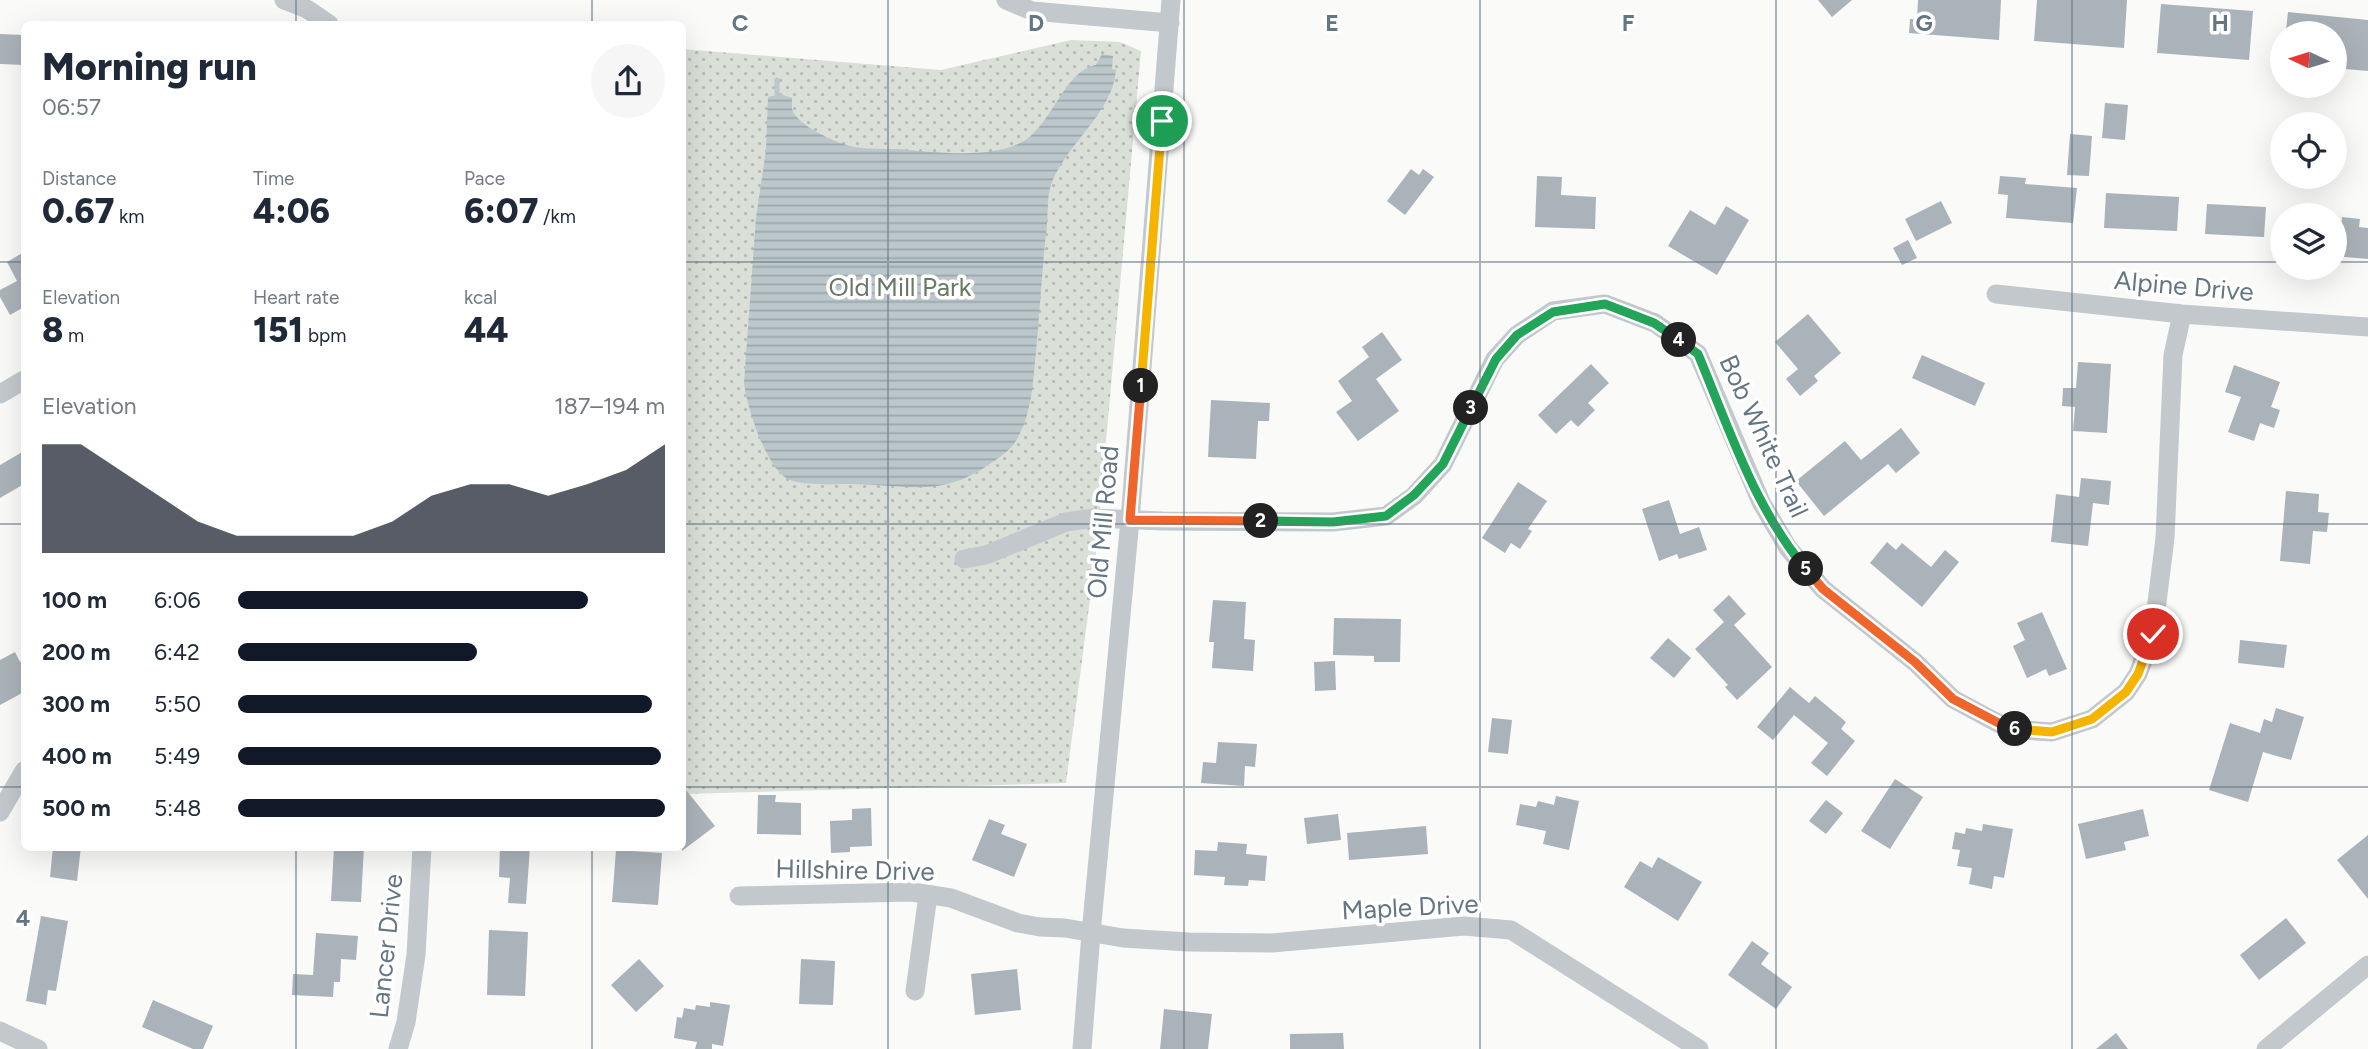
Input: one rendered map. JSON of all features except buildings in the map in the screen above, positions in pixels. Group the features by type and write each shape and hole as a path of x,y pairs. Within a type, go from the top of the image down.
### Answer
{"street":[{"path":"285,0 307,9 325,21"},
{"path":"1006,0 1032,11 1170,23"},
{"name":"Old Mill Road","path":"1082,1049 1130,520 1171,0"},
{"name":"Alpine Drive","path":"1996,294 2182,314 2368,327"},
{"name":"Bob White Trail","path":"964,559 986,555 1066,523 1094,518 1333,522 1386,516 1414,495 1443,464 1496,359 1517,335 1553,312 1605,304 1654,323 1698,354 1761,502 1788,548 1823,589 1915,662 1953,699 2010,729 2052,732 2092,719 2126,692 2138,674 2153,634 2165,538 2173,355 2182,314"},
{"path":"0,394 21,382"},
{"path":"0,812 21,776"},
{"name":"Lancer Drive","path":"398,1049 406,1022 416,955 422,851"},
{"name":"Hillshire Drive","path":"739,896 912,892 951,898 1018,923 1091,933"},
{"path":"915,992 928,895"},
{"name":"Maple Drive","path":"1091,933 1123,938 1236,944 1464,926 1511,930 1699,1049"},
{"path":"2266,1049 2368,965"},
{"path":"0,1031 38,1049"}],"green space":[{"name":"Old Mill Park","path":"1071,40 1120,42 1141,51 1096,553 1066,783 686,794 686,49 941,70"}],"shaded area":[{"path":"1102,54 1113,56 1112,69 1116,70 1113,86 1097,116 1065,158 1050,188 1033,385 1026,419 1015,443 972,475 939,486 818,484 786,478 778,471 764,448 753,420 744,383 756,218 766,150 768,97 780,94 792,98 792,109 802,122 829,138 854,147 945,153 995,151 1024,141 1034,133 1067,87 1085,69 1096,65"}],"waterway":[{"path":"777,80 777,94"}],"route":[{"path":"1162,121 1130,520 1333,522 1386,516 1414,495 1443,464 1496,359 1517,335 1553,312 1605,304 1654,323 1698,354 1761,502 1788,548 1823,589 1915,662 1953,699 2010,729 2052,732 2092,719 2126,692 2138,674 2153,634"}]}
